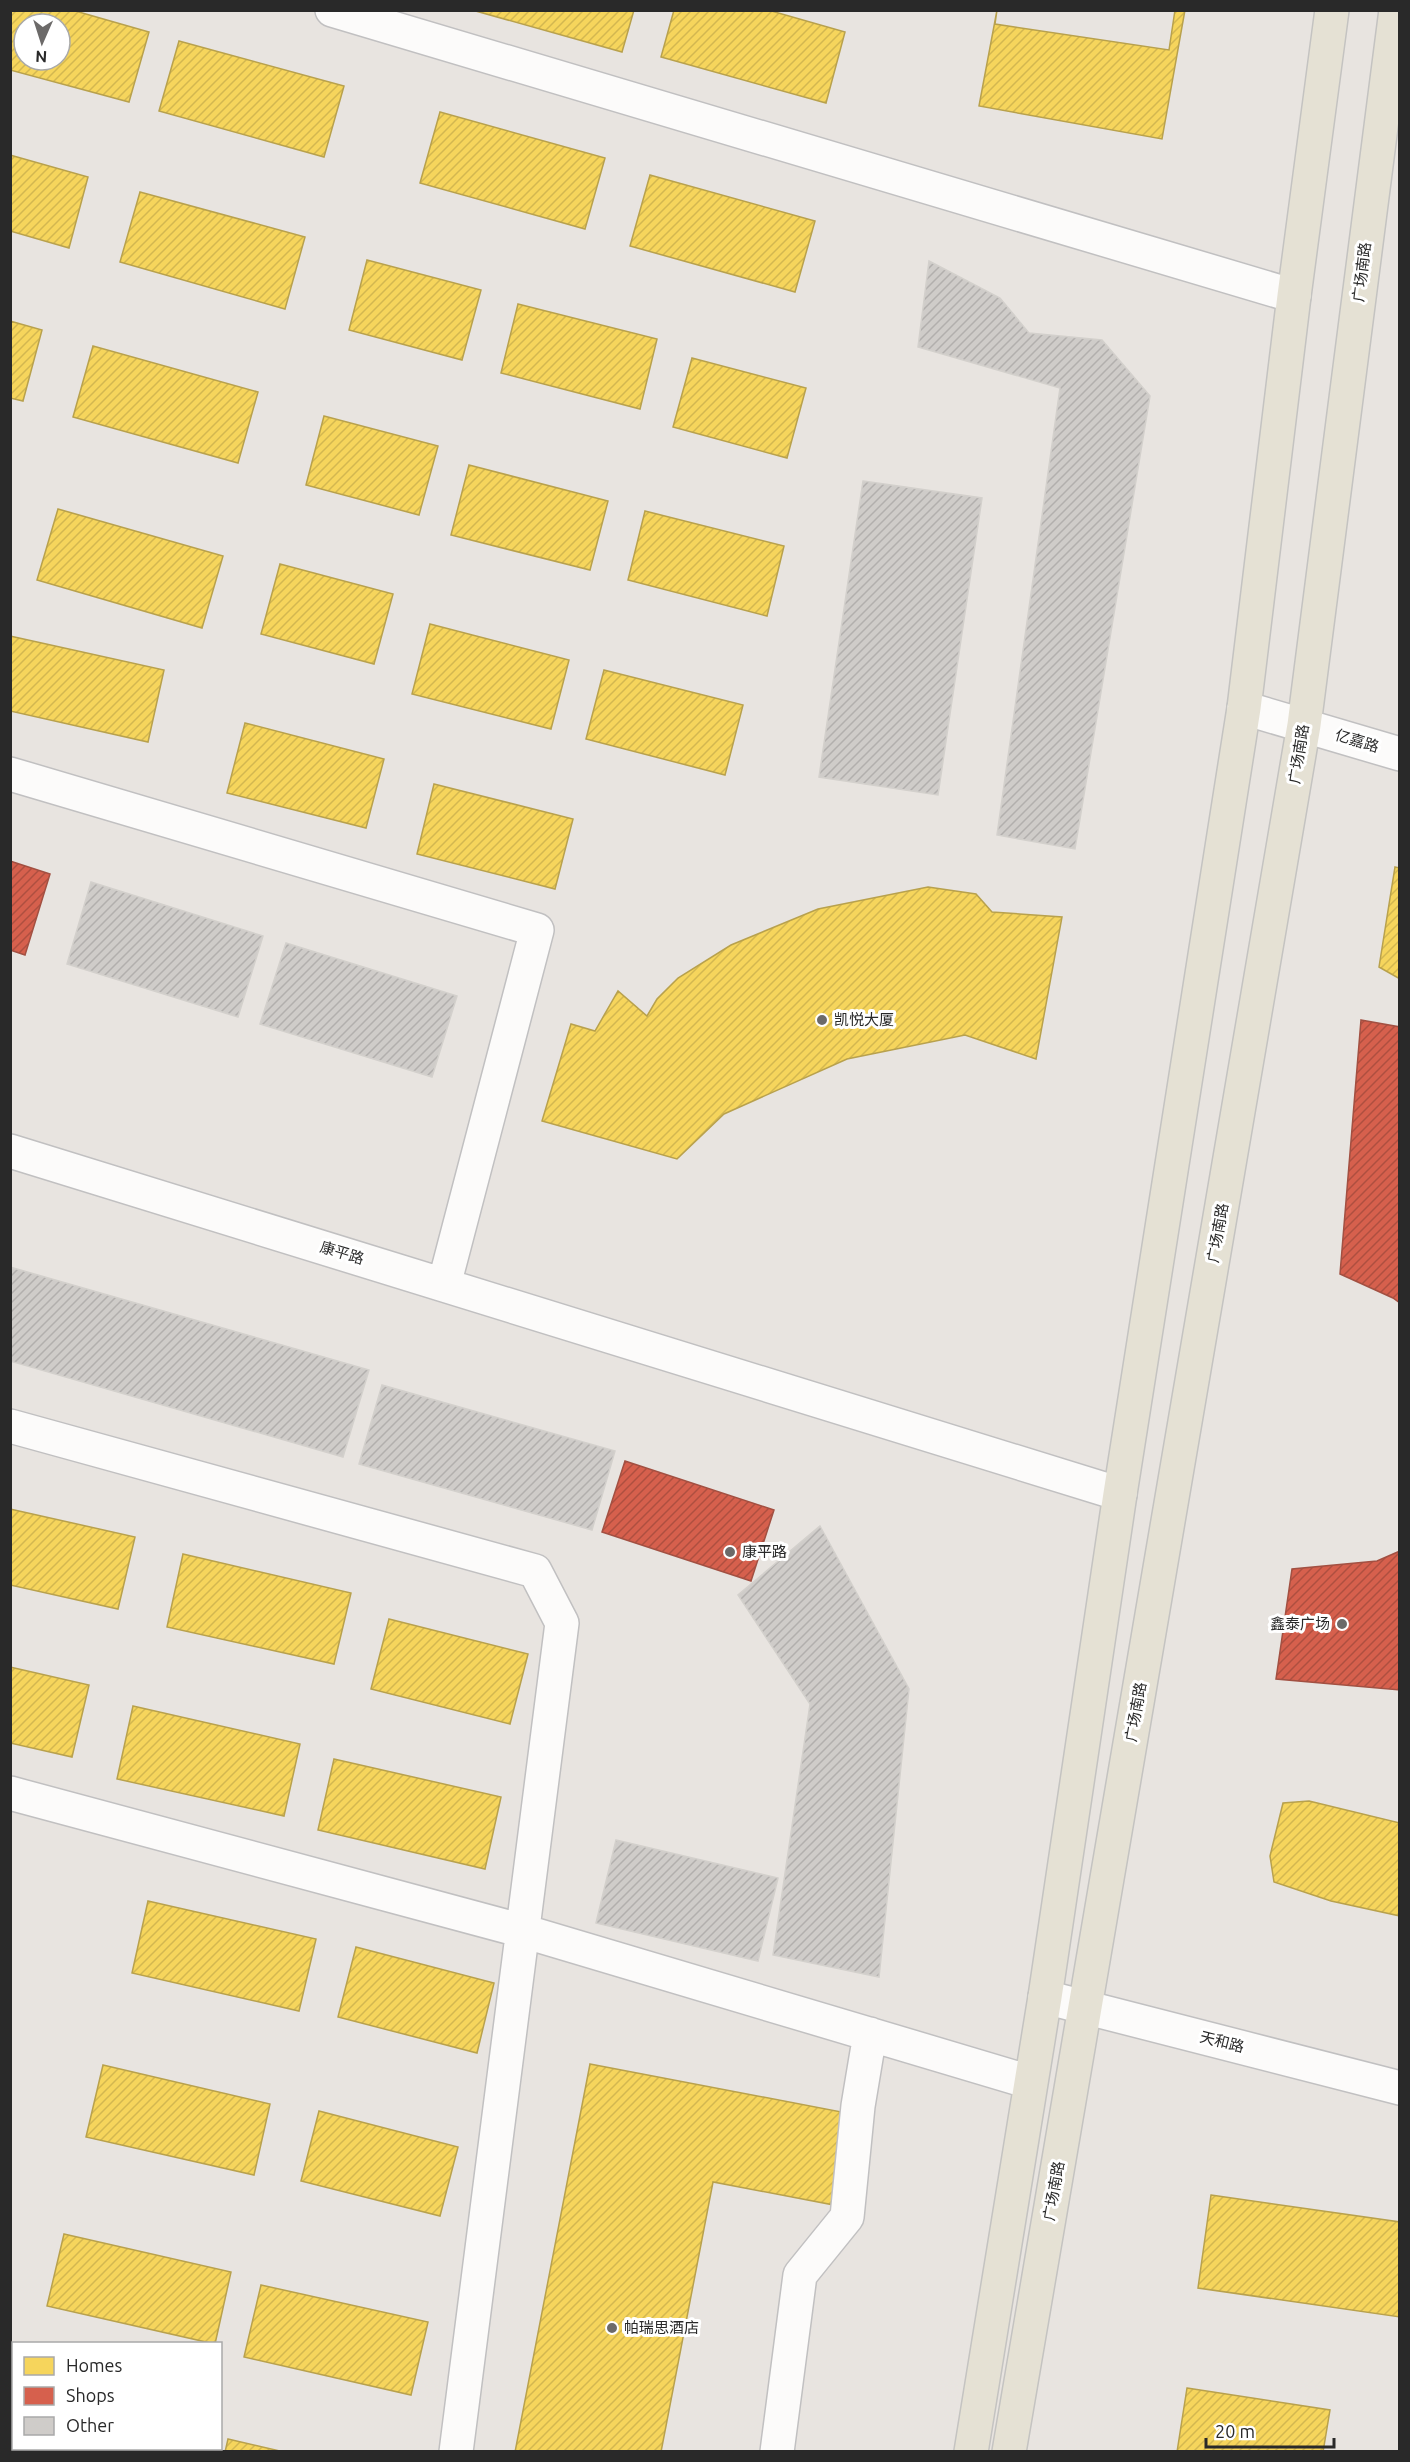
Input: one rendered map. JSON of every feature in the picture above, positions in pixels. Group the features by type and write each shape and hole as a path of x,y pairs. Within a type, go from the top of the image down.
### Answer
{"main road":[{"path":"971,2451 1045,1997 1120,1494 1244,708 1294,296 1332,10"},
{"name":"广场南路","path":"1009,2451 1304,725 1396,10"}],"street":[{"path":"332,10 1294,296"},
{"name":"亿嘉路","path":"1244,708 1400,754"},
{"path":"10,774 537,930 444,1285"},
{"name":"康平路","path":"10,1151 1120,1494"},
{"path":"10,1426 535,1571 562,1623 456,2451"},
{"path":"10,1793 523,1931 1030,2082"},
{"name":"天和路","path":"1045,1997 1400,2088"},
{"path":"777,2451 801,2275 847,2217 858,2106 870,2034"}],"building: Homes":[{"path":"10,10 72,10 149,32 129,102 17,72 72,72 72,12 12,12 12,71 10,70"},
{"path":"472,10 634,10 622,52"},
{"path":"674,10 768,10 845,32 826,103 661,57"},
{"path":"997,10 1185,10 1162,139 979,106"},
{"path":"997,10 1175,10 1169,50 995,24"},
{"path":"179,41 344,86 324,157 159,111"},
{"path":"440,112 605,158 585,229 420,183"},
{"path":"10,155 88,177 69,248 10,231"},
{"path":"650,175 815,221 795,292 630,246"},
{"path":"140,192 305,237 285,309 120,262"},
{"path":"367,260 481,290 462,360 349,330"},
{"path":"518,304 657,339 640,409 501,373"},
{"path":"10,321 42,330 23,401 10,398"},
{"path":"93,346 258,392 238,463 73,417"},
{"path":"692,358 806,388 787,458 673,427"},
{"path":"324,416 438,446 419,515 306,485"},
{"path":"469,465 608,501 590,570 451,535"},
{"path":"58,509 223,556 202,628 37,580"},
{"path":"645,511 784,546 767,616 628,580"},
{"path":"280,564 393,594 374,664 261,634"},
{"path":"430,624 569,660 551,729 412,694"},
{"path":"10,636 164,670 148,742 10,711"},
{"path":"604,670 743,705 725,775 586,739"},
{"path":"245,723 384,759 366,828 227,793"},
{"path":"434,784 573,819 555,889 417,854"},
{"path":"1395,867 1400,868 1400,979 1379,967"},
{"name":"凯悦大厦","path":"928,887 976,894 992,912 1062,917 1036,1059 965,1035 847,1059 724,1114 677,1159 542,1121 571,1024 595,1031 618,991 647,1016 657,999 678,978 731,945 818,909"},
{"path":"10,1509 135,1537 118,1609 10,1585"},
{"path":"183,1554 351,1593 334,1664 167,1627"},
{"path":"389,1619 528,1654 510,1724 371,1689"},
{"path":"10,1667 89,1685 72,1757 10,1743"},
{"path":"133,1706 300,1744 284,1816 117,1779"},
{"path":"334,1759 501,1797 485,1869 318,1830"},
{"path":"1309,1801 1400,1823 1400,1916 1331,1901 1274,1882 1270,1856 1283,1803"},
{"path":"148,1901 316,1939 299,2011 132,1973"},
{"path":"356,1947 494,1983 477,2053 338,2017"},
{"name":"帕瑞思酒店","path":"590,2064 852,2114 834,2205 713,2182 661,2452 515,2452"},
{"path":"103,2065 270,2104 254,2175 86,2137"},
{"path":"319,2111 458,2147 440,2216 301,2181"},
{"path":"1211,2195 1400,2222 1400,2317 1198,2288"},
{"path":"64,2234 231,2272 215,2342 206,2342 47,2306"},
{"path":"261,2285 428,2322 411,2395 244,2357"},
{"path":"1187,2388 1330,2410 1323,2452 1177,2452"},
{"path":"12,2412 12,2450 179,2450 179,2452 10,2452"},
{"path":"228,2439 284,2452 225,2452"}],"building: Shops":[{"path":"10,861 50,874 25,955 10,950"},
{"path":"1361,1020 1400,1027 1400,1303 1340,1274"},
{"path":"625,1461 774,1510 751,1581 602,1532"},
{"name":"鑫泰广场","path":"1400,1551 1400,1690 1276,1679 1292,1569 1377,1561"}],"building: Other":[{"path":"929,261 1000,298 1029,333 1102,340 1150,396 1075,849 997,835 1060,388 918,347"},
{"path":"863,481 982,498 938,795 819,777"},
{"path":"91,882 263,936 238,1017 67,964"},
{"path":"286,943 457,996 432,1077 260,1024"},
{"path":"10,1267 369,1370 343,1457 10,1361"},
{"path":"382,1385 615,1451 592,1530 359,1464"},
{"path":"820,1526 909,1689 879,1977 773,1955 810,1704 738,1595"},
{"path":"616,1840 778,1878 758,1961 596,1923"}],"place":[{"name":"凯悦大厦","path":"822,1020"},
{"name":"康平路","path":"730,1552"},
{"name":"鑫泰广场","path":"1342,1624"},
{"name":"帕瑞思酒店","path":"612,2328"}]}
